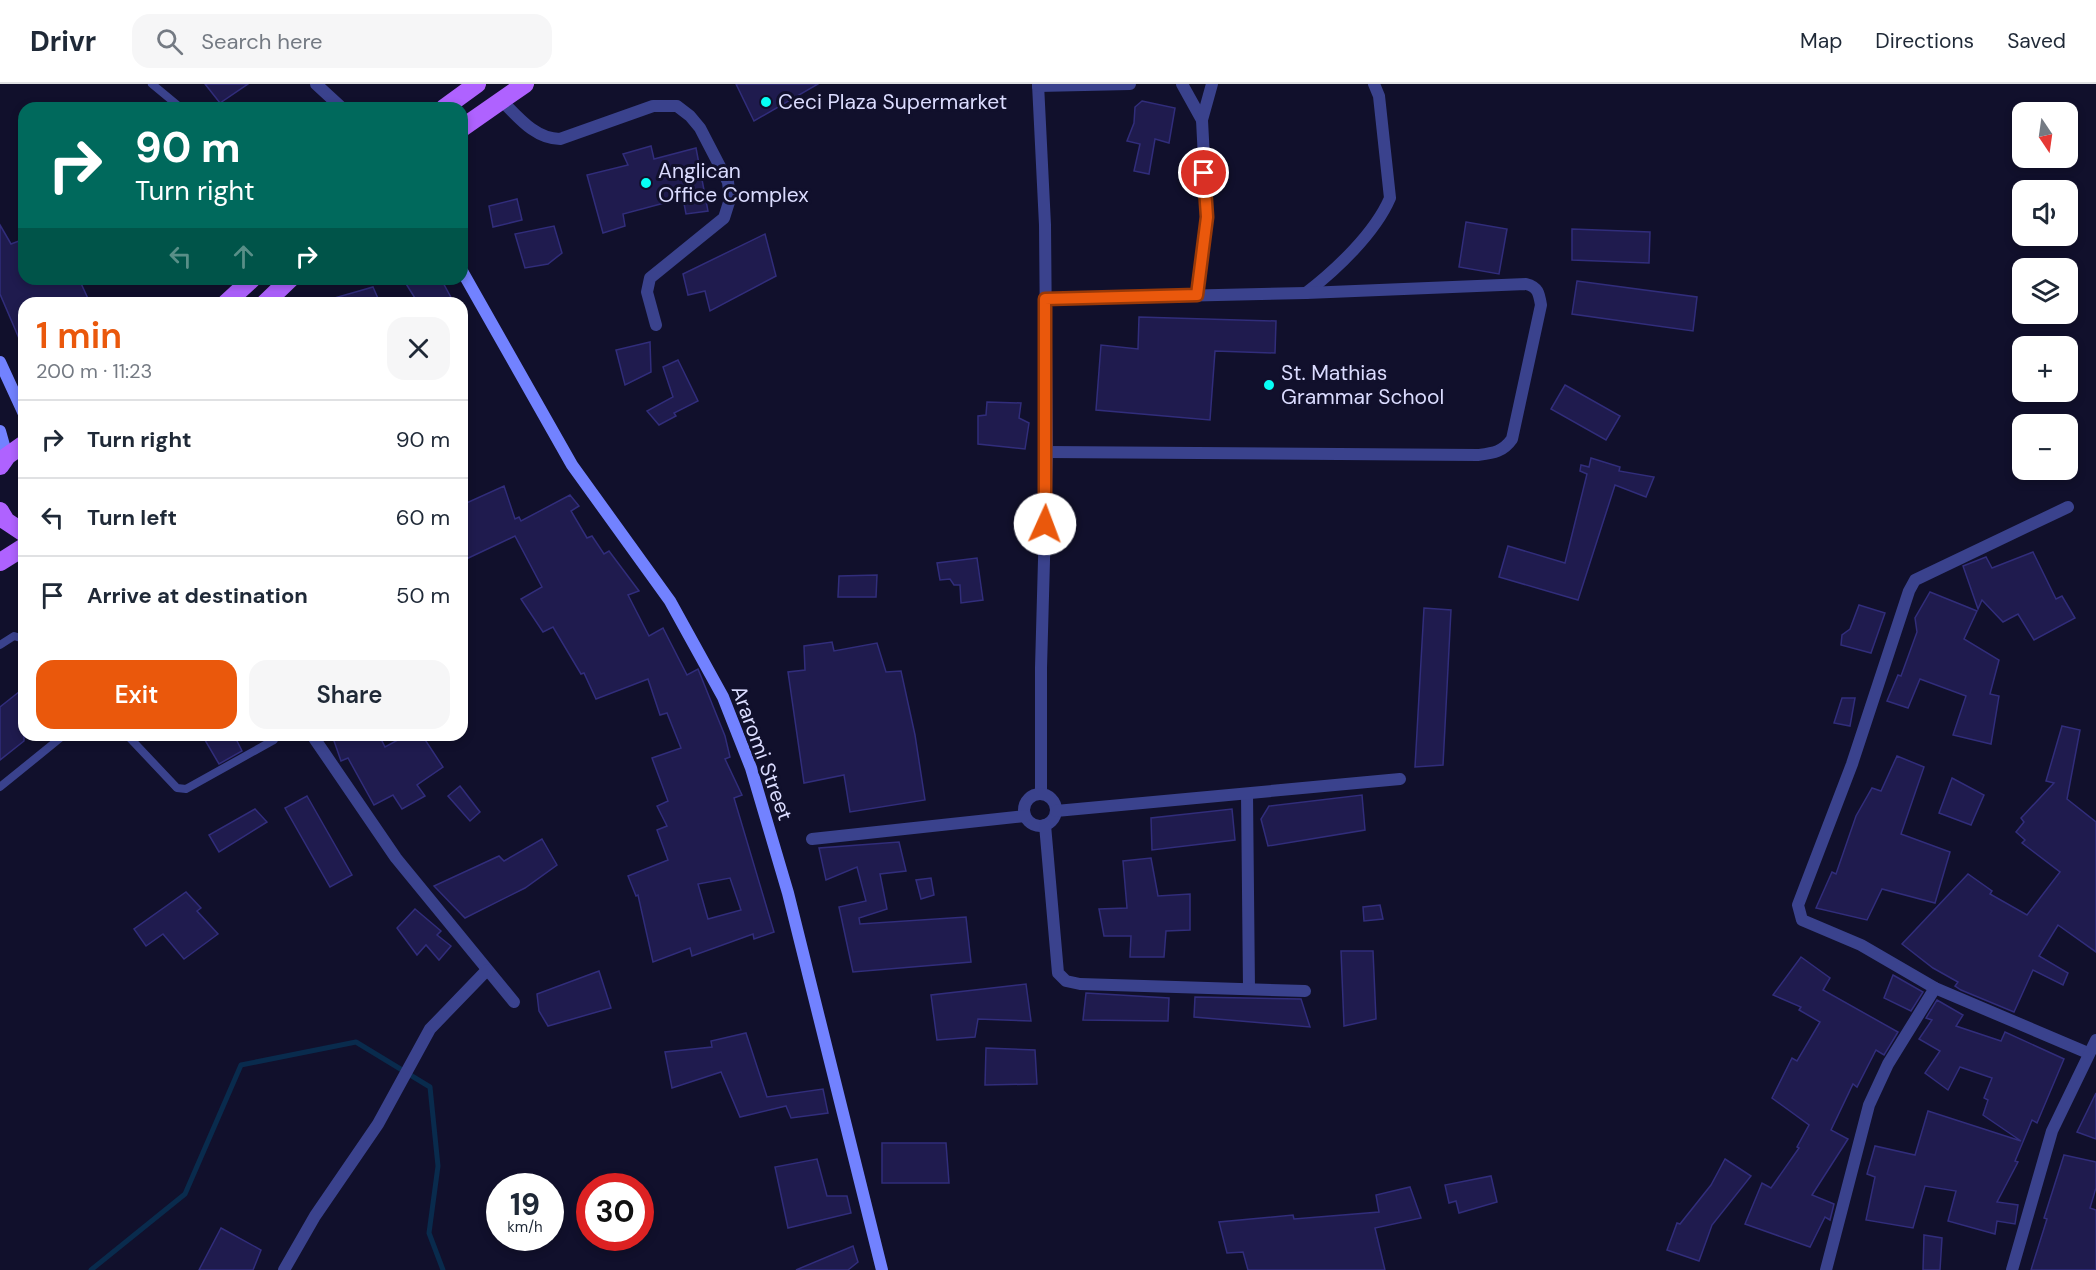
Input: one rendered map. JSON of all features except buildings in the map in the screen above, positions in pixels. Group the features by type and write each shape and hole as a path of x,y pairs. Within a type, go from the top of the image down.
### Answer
{"main road":[{"path":"452,102 477,84"},
{"path":"468,124 525,84"},
{"path":"232,297 246,285"},
{"path":"271,297 284,285"},
{"path":"3,461 18,449"},
{"path":"0,511 6,521 18,529"},
{"path":"0,562 18,551"}],"street":[{"path":"316,84 336,102"},
{"path":"1041,794 1041,668 1047,452 1045,225 1038,85 1130,84"},
{"path":"1182,84 1202,120"},
{"path":"1197,295 1207,217 1202,120 1212,84"},
{"path":"1306,293 1333,272 1384,211 1390,198 1379,96 1374,84"},
{"path":"501,100 528,127 549,139 560,139 653,106 677,106 700,128 728,182 730,199 724,218 650,278 647,292 656,325"},
{"name":"Araromi Street","path":"468,283 572,465 670,600 723,697 751,768 788,893 882,1270"},
{"path":"1045,299 1306,293 1526,284 1534,286 1539,293 1540,305 1512,439 1506,447 1497,452 1478,455 1047,452"},
{"path":"0,362 18,401"},
{"path":"0,431 3,461"},
{"path":"2068,507 1916,580 1909,591 1852,765 1798,905 1802,920 1861,945 1935,987 2088,1053"},
{"path":"316,741 396,858 514,1002"},
{"path":"1056,811 1400,779"},
{"path":"1041,794 1052,799 1056,811 1051,822 1045,825 1033,825 1024,816 1024,809 1029,798 1041,794"},
{"path":"1247,794 1250,989"},
{"path":"812,839 1024,816"},
{"path":"1045,825 1061,978 1080,984 1305,991"},
{"path":"284,1270 315,1216 378,1124 430,1029 487,970"},
{"path":"1826,1270 1856,1146 1869,1106 1888,1064 1935,987"},
{"path":"2012,1270 2052,1131 2096,1040"}],"lane":[{"path":"152,84 174,102"},
{"path":"0,645 18,635"},
{"path":"0,787 57,741"},
{"path":"132,741 177,788 186,789 272,741"}],"waterway":[{"path":"91,1270 185,1194 241,1065 356,1042 430,1087 438,1166 429,1233 443,1270"}],"place":[{"name":"Ceci Plaza Supermarket","path":"766,102"},
{"name":"Anglican Office Complex","path":"646,183"},
{"name":"St. Mathias Grammar School","path":"1269,385"}],"route":[{"path":"1045,524 1047,452 1045,299 1197,295 1207,217 1204,173"}]}
